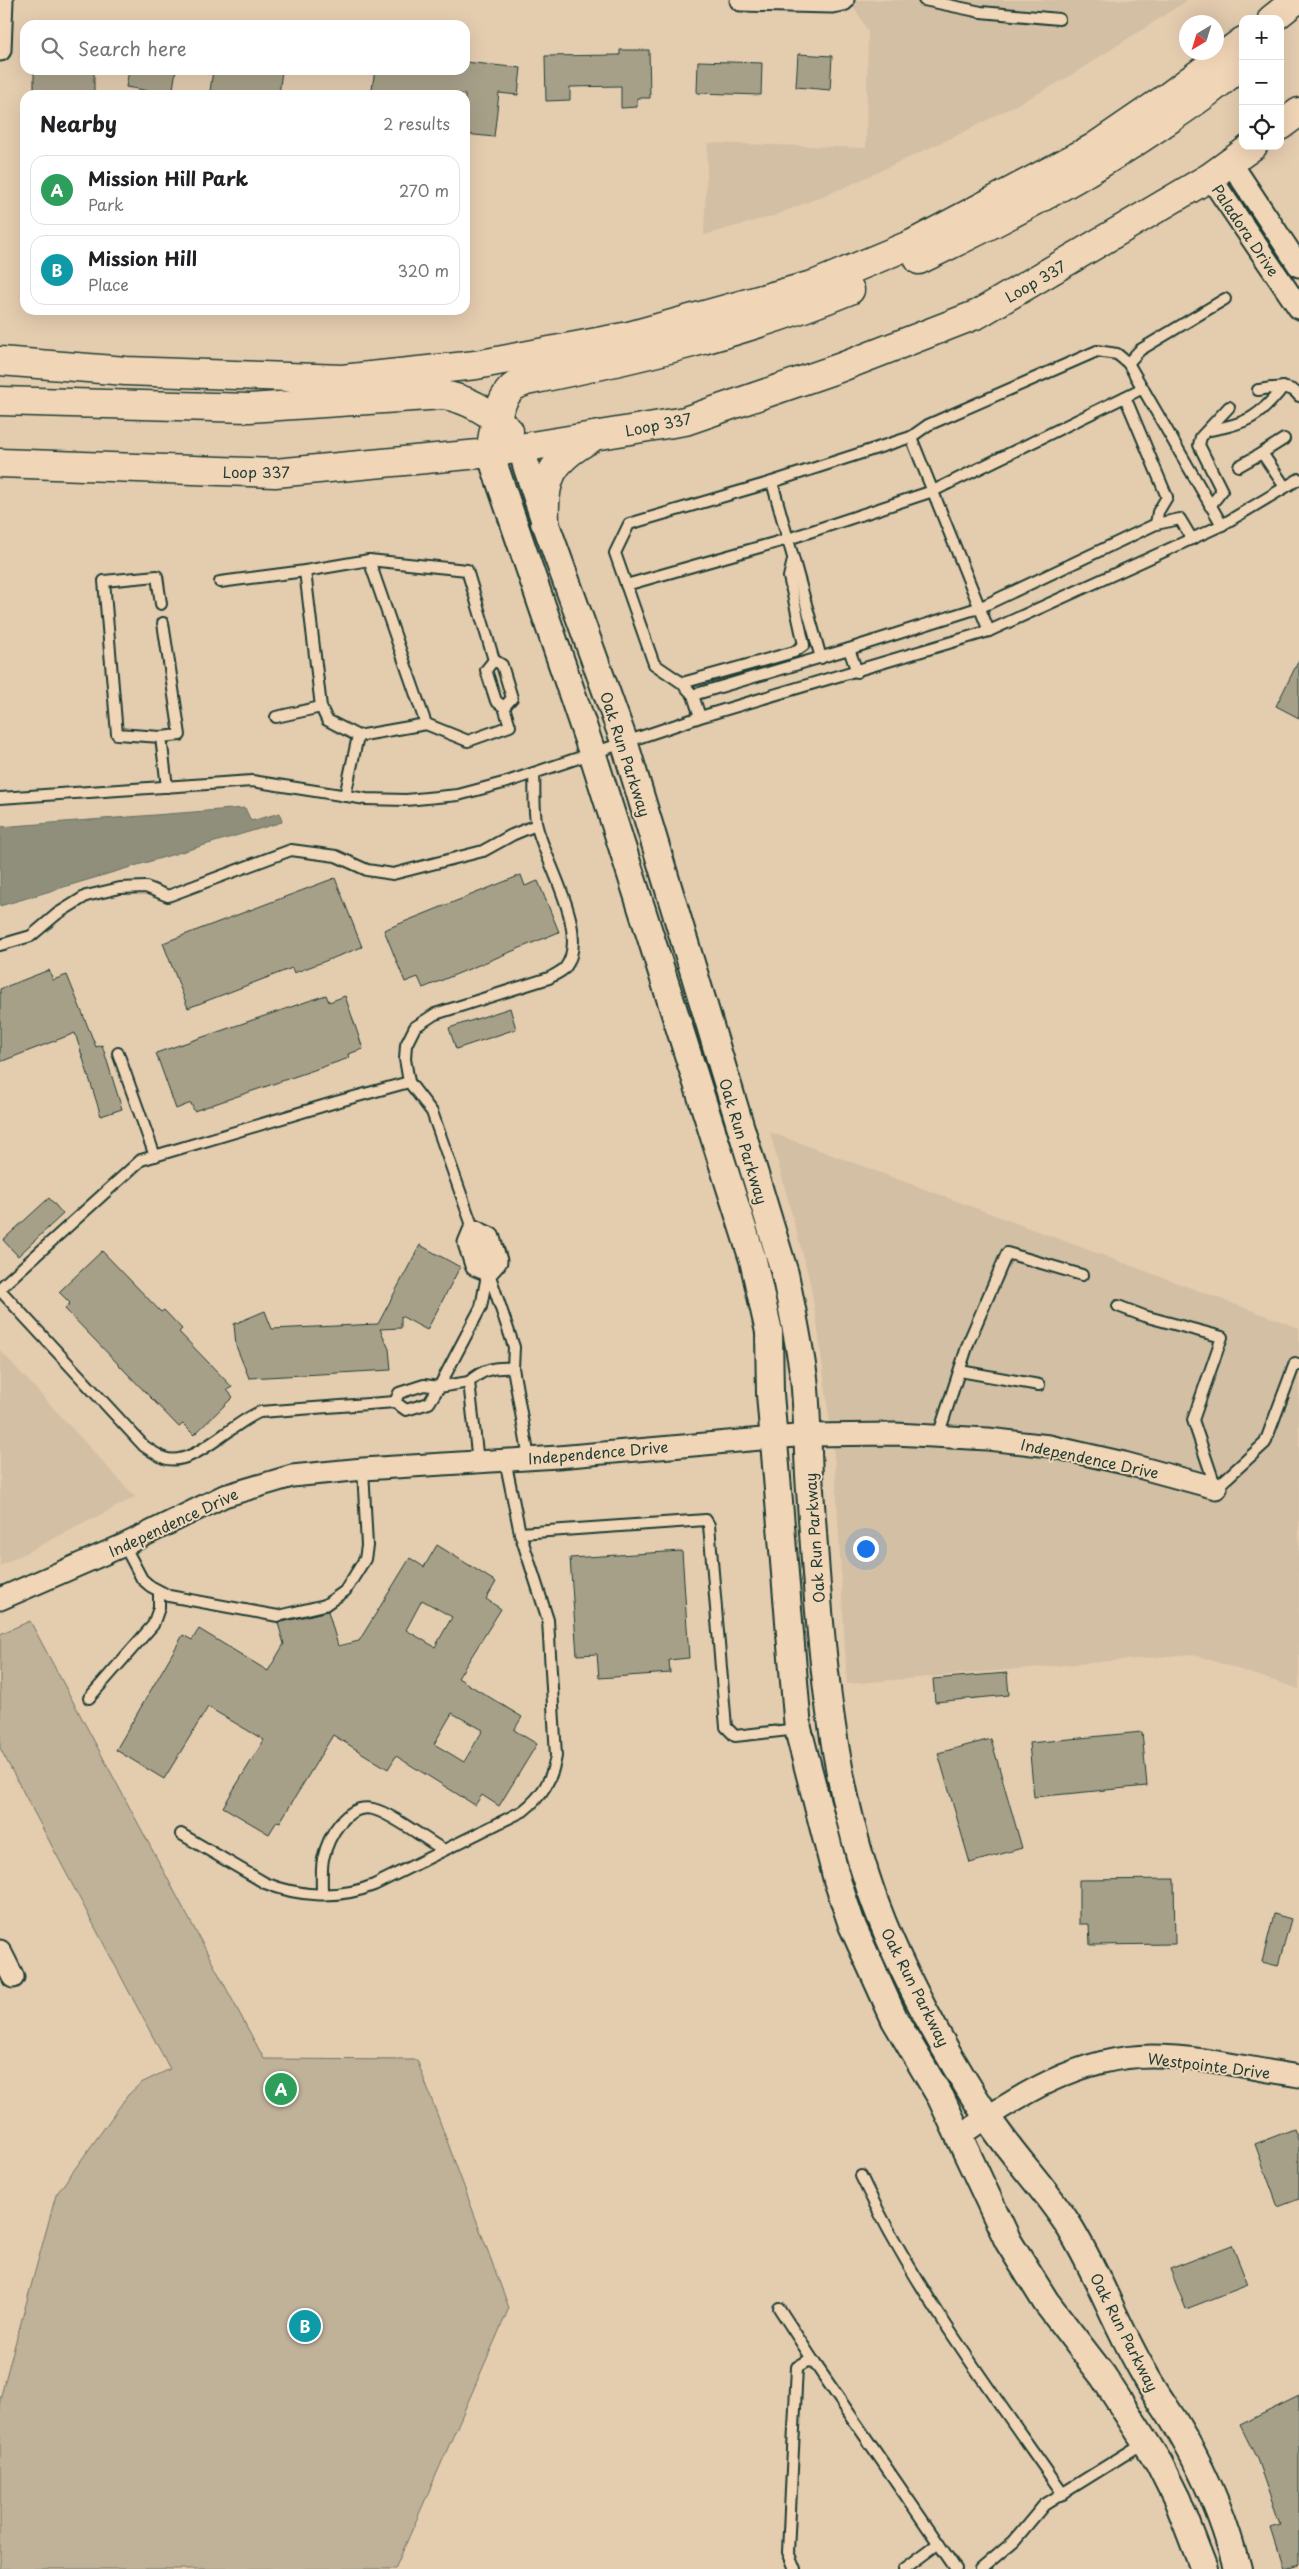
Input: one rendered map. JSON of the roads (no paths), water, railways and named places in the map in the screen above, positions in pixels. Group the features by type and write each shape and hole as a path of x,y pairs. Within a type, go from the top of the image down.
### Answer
{"main road":[{"path":"0,361 126,371 342,380 476,365 629,336 816,284 912,244 1093,148 1239,45"},
{"path":"490,453 496,420 512,388 526,381 634,358 697,342 812,306 899,270 986,228 1122,152 1216,87 1239,66"},
{"path":"1284,123 1299,112"},
{"name":"Loop 337","path":"0,462 275,473 490,453 684,421 839,368 978,314 1220,170 1248,150"},
{"path":"0,401 249,408 443,395 462,398 496,420 517,438 522,448"},
{"path":"545,522 544,496 552,470 568,451 595,436"}],"street":[{"path":"0,50 2,0"},
{"path":"741,0 832,2 843,0"},
{"name":"Paladora Drive","path":"1220,170 1299,266"},
{"name":"Paladora Drive","path":"1220,170 1299,308"},
{"name":"Oak Run Parkway","path":"522,448 545,522 624,741 784,1274 795,1321 804,1380 826,1689 832,1732 853,1833 876,1904 897,1956 987,2117 1056,2208 1090,2263 1137,2362 1175,2422 1214,2496 1228,2535 1236,2569"},
{"name":"Oak Run Parkway","path":"490,453 592,752 753,1260 769,1332 770,1394 798,1729 837,1880 852,1925 895,2020 941,2098 1008,2241 1027,2274 1104,2376 1146,2442 1177,2499 1204,2569"},
{"path":"474,1231 469,1243 476,1265 488,1270"},
{"name":"Independence Drive","path":"0,1599 124,1545 224,1496 246,1488 292,1476 363,1469 505,1460 807,1435 938,1436 1049,1446 1124,1463 1216,1488"},
{"path":"0,1951 13,1977"},
{"name":"Westpointe Drive","path":"959,2136 1031,2090 1072,2071 1128,2057 1179,2058 1299,2076"}],"lane":[{"path":"924,0 981,12 1059,19"},
{"path":"1128,363 1140,350 1225,299"},
{"path":"700,716 693,695 682,683 654,664 615,553 629,524 772,482 911,437 928,425 1097,351 1117,354 1128,363 1222,525"},
{"path":"1258,390 1283,387 1296,392 1299,396"},
{"path":"1210,430 1239,425 1268,407 1283,387"},
{"path":"626,585 788,539 933,490 1142,388"},
{"path":"1125,397 1167,497 1158,512 1156,524"},
{"path":"1210,506 1222,491 1199,445 1200,437 1210,430 1229,407"},
{"path":"911,437 981,607 989,631"},
{"path":"1239,466 1284,439"},
{"path":"1262,453 1285,487"},
{"path":"0,798 252,781 366,799 406,800 483,790 700,716 857,672 989,631 1222,525 1299,479"},
{"path":"772,482 821,658"},
{"path":"693,695 821,658 981,607 1156,524 1180,520 1192,538"},
{"path":"369,560 426,724"},
{"path":"220,582 305,571 369,560 467,570 494,660 502,665 512,698 504,707"},
{"path":"682,683 794,652 804,645 788,577 793,560"},
{"path":"305,571 320,707 327,720 358,736 426,724 468,741 510,726 504,707 496,701 486,670 494,660"},
{"path":"161,604 157,576 104,581 117,734 161,738 180,735 163,623"},
{"path":"849,649 857,672"},
{"path":"276,716 320,707"},
{"path":"345,796 358,736"},
{"path":"161,738 167,787"},
{"path":"474,1231 432,1112 409,1082 405,1059 406,1045 416,1027 435,1014 549,978 564,969 570,957 573,939 569,914 536,825 534,773"},
{"path":"0,945 31,936 57,914 86,896 120,888 146,886 168,896 291,850 336,856 367,870 393,874 483,851 512,834 536,825"},
{"path":"118,1053 155,1156"},
{"path":"409,1082 141,1160 0,1288 144,1446 164,1458 173,1460 210,1446 242,1421 260,1412 394,1402 406,1410 430,1403 481,1307 488,1270"},
{"path":"938,1436 969,1341 1007,1253 1082,1275"},
{"path":"488,1270 514,1347 513,1368 529,1458"},
{"path":"1118,1306 1144,1316 1222,1337 1193,1420 1216,1488 1265,1443 1295,1363 1299,1365"},
{"path":"394,1402 400,1393 424,1385 439,1387 469,1382 481,1371 495,1367 513,1368"},
{"path":"960,1370 1040,1385"},
{"path":"469,1382 478,1462"},
{"path":"181,1834 265,1884 291,1892 350,1893 361,1890 523,1811 542,1793 554,1768 556,1742 548,1620 520,1534 505,1460"},
{"path":"124,1545 142,1579 159,1592 180,1598 278,1616 325,1604 345,1591 365,1559 367,1546 363,1469"},
{"path":"520,1534 706,1520 709,1525 726,1727 736,1736 798,1729"},
{"path":"89,1698 154,1624 159,1608 159,1592"},
{"path":"322,1894 322,1861 328,1842 351,1813 362,1809 373,1809 385,1814 444,1850"},
{"path":"861,2176 885,2228 964,2354 1063,2494"},
{"path":"779,2308 956,2569"},
{"path":"795,2569 788,2552 797,2366 807,2361 814,2362"},
{"path":"981,2569 1014,2541 1044,2505 1146,2442"},
{"path":"904,2569 939,2543"}],"place":[{"name":"Mission Hill Park","path":"281,2089"},
{"name":"Mission Hill","path":"305,2326"}]}
